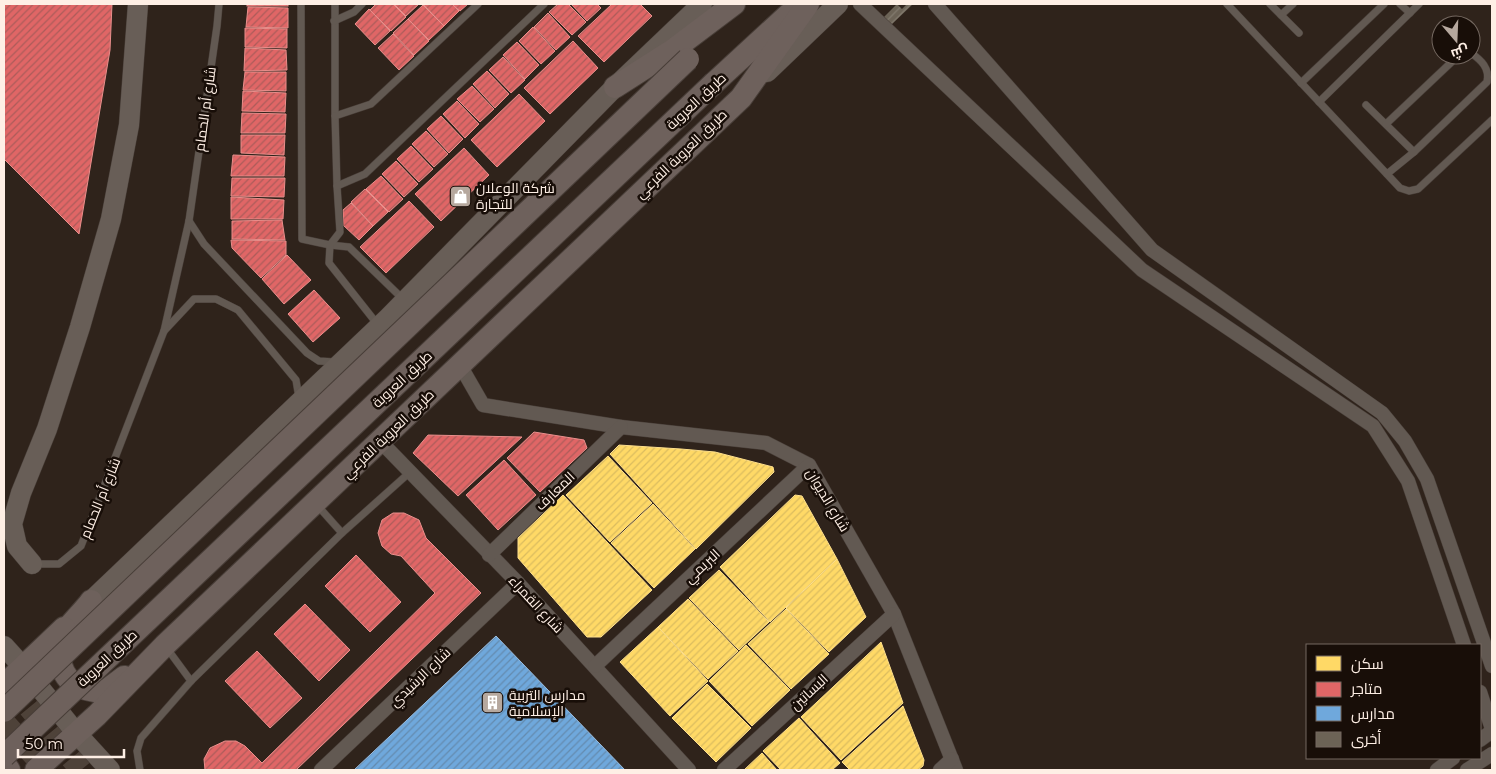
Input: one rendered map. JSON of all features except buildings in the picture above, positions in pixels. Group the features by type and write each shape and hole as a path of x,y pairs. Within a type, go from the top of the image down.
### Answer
{"main road":[{"path":"615,87 673,50 734,4"},
{"path":"4,711 746,4"},
{"name":"طريق العروبة","path":"4,756 714,83 800,4"},
{"name":"طريق العروبة الفرعي","path":"36,770 77,734 165,645 741,98 808,4"},
{"path":"92,602 59,640 58,649 62,669 70,680 86,690 104,692 165,645"},
{"path":"4,685 92,602"},
{"path":"4,763 9,770"}],"street":[{"name":"شارع أم الحمام","path":"32,564 17,546 12,524 21,492 50,420 80,327 111,219 128,125 138,4"},
{"path":"92,602 379,327 615,87 702,4"},
{"name":"طريق العروبة الفرعي","path":"741,98 838,4"},
{"path":"860,4 1142,270 1373,426 1408,481 1464,644"},
{"path":"935,4 1152,250 1382,413 1405,442 1427,479 1492,666"},
{"name":"شارع الديوان","path":"460,365 483,405 621,427 766,443 809,465 894,614 954,764"},
{"name":"المعارف","path":"489,555 621,427"},
{"name":"شارع القمراء","path":"380,441 518,584 689,770"},
{"name":"البريمي","path":"595,666 809,465"},
{"name":"شارع الرشيدي","path":"322,770 518,584"},
{"name":"البساتين","path":"724,770 894,614"},
{"path":"4,646 77,734 110,770"},
{"path":"1481,695 1492,730 1481,739"},
{"path":"1467,770 1492,754"},
{"path":"1437,770 1452,759"},
{"path":"940,770 954,764"}],"lane":[{"name":"شارع أم الحمام","path":"32,564 59,564 81,546 164,331 189,221 217,26 218,4"},
{"path":"301,4 302,239 349,247 405,300"},
{"path":"335,4 335,116 340,232 330,245 329,264 379,327"},
{"path":"334,21 354,12 362,4"},
{"path":"335,116 371,104 478,4"},
{"path":"337,186 365,174 544,4"},
{"path":"1227,4 1400,188 1409,191 1418,189 1492,120"},
{"path":"1270,4 1299,33"},
{"path":"1281,15 1293,4"},
{"path":"1301,83 1384,4"},
{"path":"1400,4 1410,13"},
{"path":"1319,102 1419,4"},
{"path":"1387,174 1414,152 1488,82 1489,74 1481,61"},
{"path":"1386,124 1448,65"},
{"path":"1366,105 1414,152"},
{"path":"189,221 204,244 307,353 319,361 341,362"},
{"path":"164,331 194,299 216,299 238,310 296,380 300,401"},
{"path":"140,770 137,751 140,738 191,681 342,533 409,473"},
{"path":"315,503 342,533"},
{"path":"165,645 191,681"}],"tunnel":[{"path":"8,682 81,770"},
{"path":"4,722 47,770"}],"place":[{"name":"شركة الوعلان للتجارة","path":"460,196"},
{"name":"مدارس التربية الإسلامية","path":"493,703"}]}
